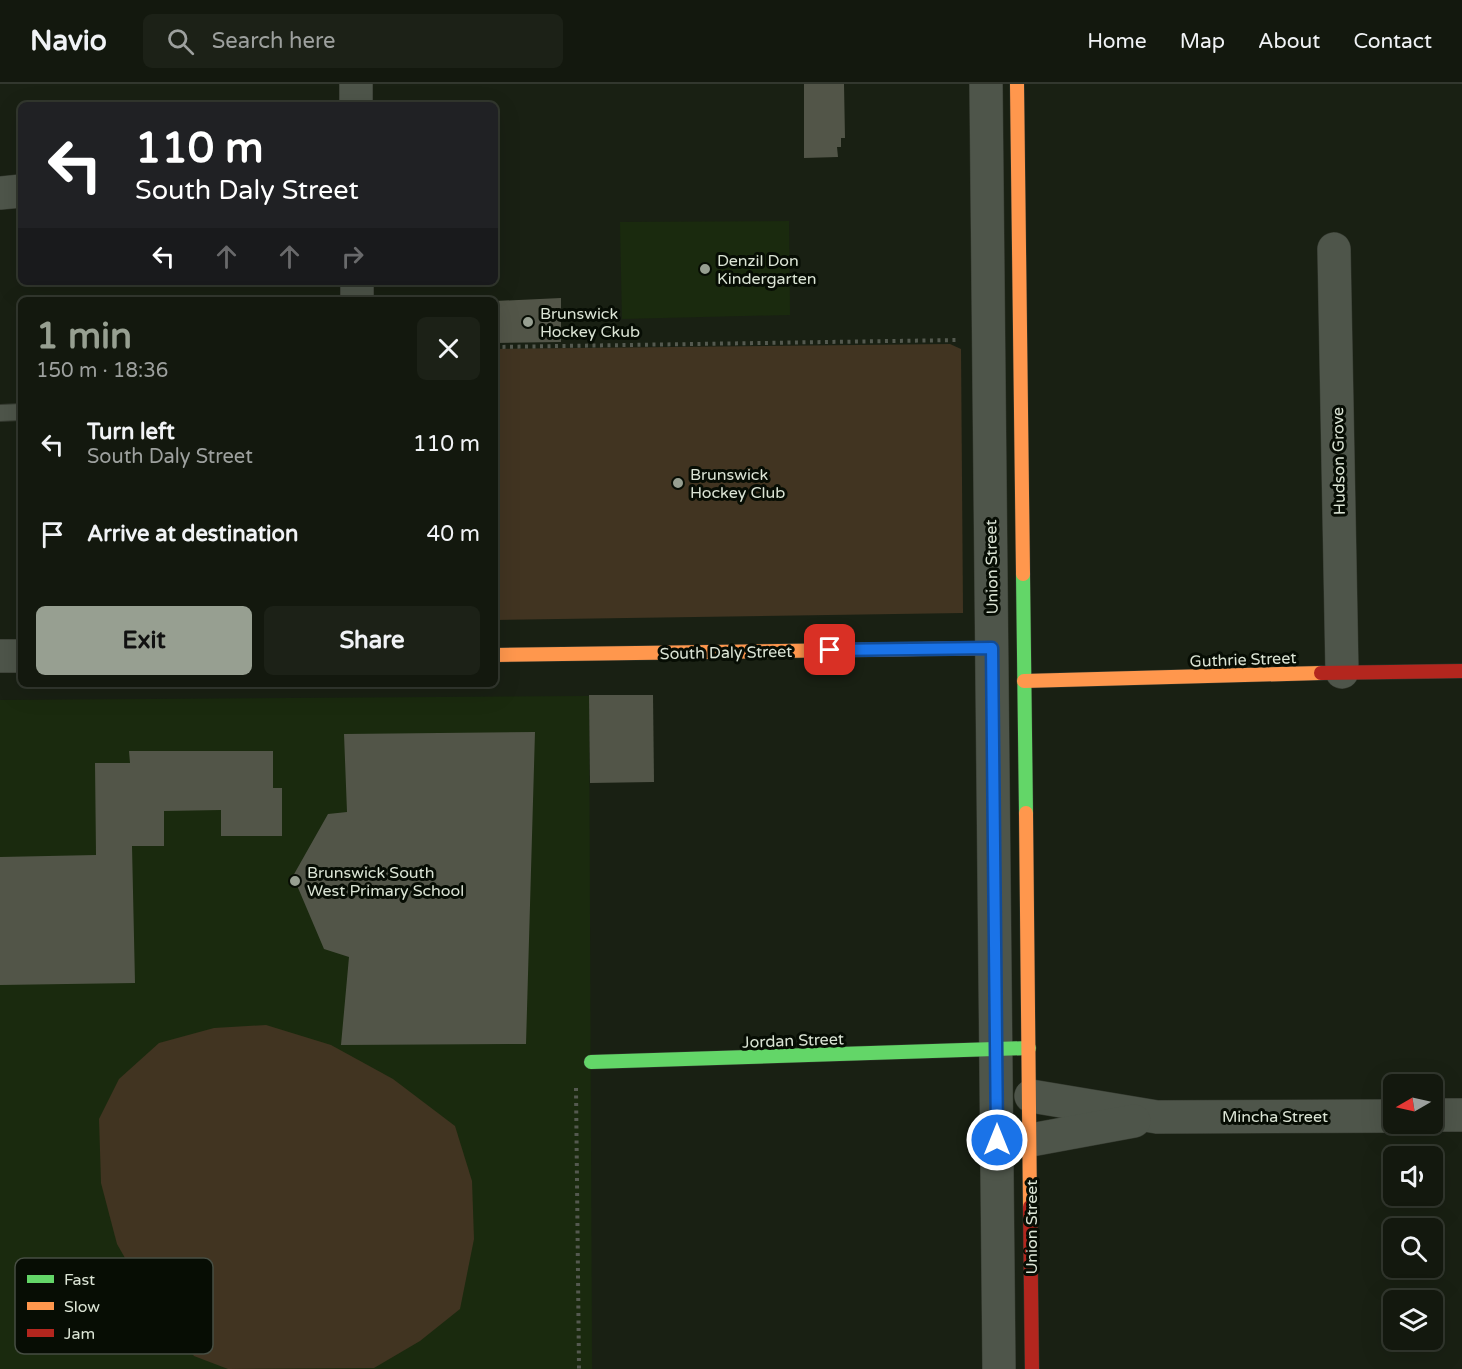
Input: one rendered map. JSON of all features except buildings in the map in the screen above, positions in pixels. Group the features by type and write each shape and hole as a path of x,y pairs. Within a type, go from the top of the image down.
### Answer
{"street":[{"path":"356,84 356,102"},
{"name":"Union Street","path":"986,84 999,1369"},
{"name":"Union Street","path":"1017,84 1032,1369"},
{"path":"0,193 18,191"},
{"name":"Hudson Grove","path":"1334,249 1342,672"},
{"name":"South Daly Street","path":"498,655 992,648"},
{"path":"0,656 18,656"},
{"name":"Guthrie Street","path":"1024,681 1462,671"},
{"path":"996,1050 1029,1048"},
{"name":"Jordan Street","path":"591,1062 996,1050"},
{"name":"Mincha Street","path":"1030,1096 1156,1117 1383,1116"},
{"path":"1443,1115 1462,1115"},
{"name":"Mincha Street","path":"1030,1140 1156,1117"}],"lane":[{"path":"0,413 18,412"}],"path":[{"path":"498,347 964,340"},
{"path":"576,1087 579,1369"}],"shaded area":[{"name":"Denzil Don Kindergarten","path":"789,221 790,315 622,319 620,222"},
{"name":"Brunswick Hockey Club","path":"950,344 961,349 963,613 498,620 498,349"},
{"name":"Brunswick South West Primary School","path":"589,696 592,1369 0,1369 0,700"},
{"path":"266,1025 331,1045 393,1079 455,1126 472,1181 474,1239 460,1309 420,1341 374,1368 228,1369 194,1356 192,1354 213,1354 213,1258 125,1258 117,1244 101,1183 99,1119 119,1079 159,1043 214,1028"}],"traffic: fast":[{"path":"1023,574 1026,813"},
{"path":"591,1062 1029,1048"}],"traffic: slow":[{"path":"1017,84 1023,574"},
{"path":"498,655 992,648"},
{"path":"1024,681 1321,673"},
{"path":"1026,813 1030,1207"}],"traffic: jam":[{"path":"1321,673 1462,671"},
{"path":"1030,1207 1032,1369"}],"place":[{"name":"Denzil Don Kindergarten","path":"705,269"},
{"name":"Brunswick Hockey Ckub","path":"528,322"},
{"name":"Brunswick Hockey Club","path":"678,483"},
{"name":"Brunswick South West Primary School","path":"295,881"}],"route":[{"path":"830,650 992,648 997,1140"}]}
